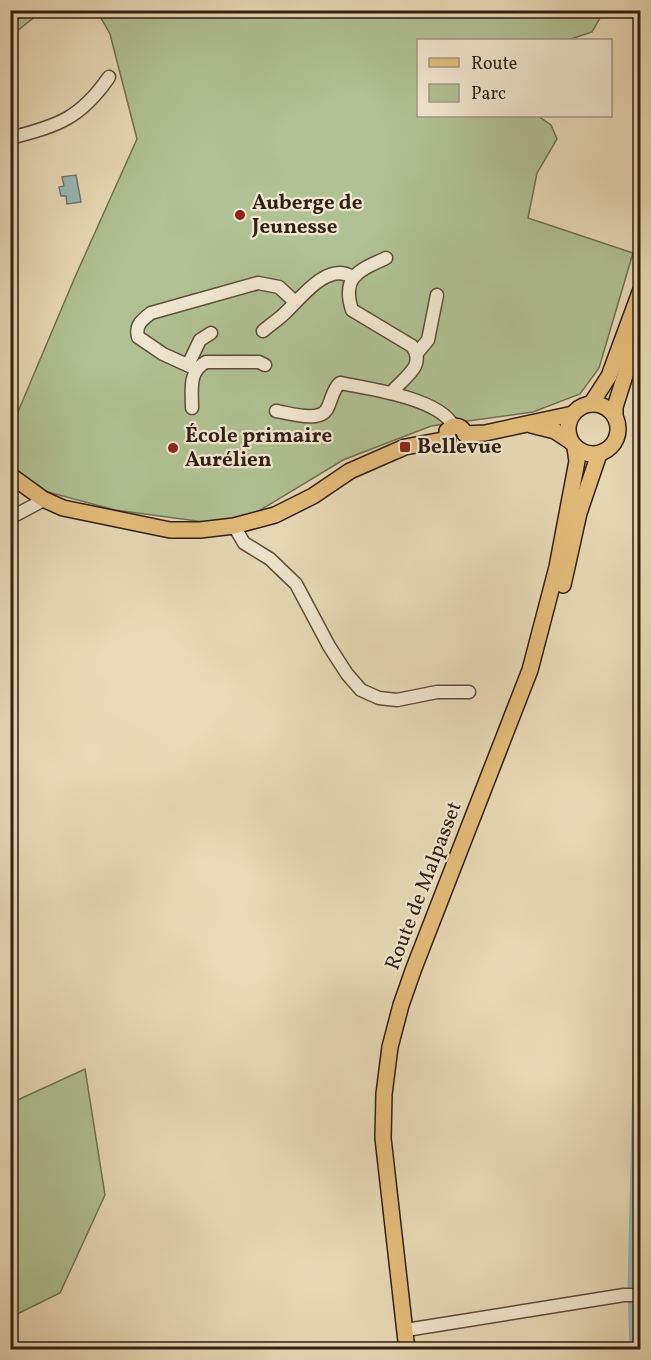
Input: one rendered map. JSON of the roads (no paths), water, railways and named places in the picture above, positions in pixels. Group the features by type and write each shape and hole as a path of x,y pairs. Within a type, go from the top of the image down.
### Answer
{"main road":[{"path":"525,424 555,431 591,455 600,454 614,444 619,429 615,407 640,292"},
{"path":"591,404 609,376 635,323"},
{"path":"573,444 568,432 569,422 573,414 581,407 591,404 601,405 615,416"},
{"path":"10,476 43,499 63,508 170,530 200,531 234,526 275,515 313,496 350,471 412,446 455,433 485,433 573,414"},
{"name":"Route de Malpasset","path":"416,1350 410,1330 384,1138 384,1094 390,1047 407,988 530,670 557,567 577,461 573,444"},
{"name":"Route de Malpasset","path":"407,1350 410,1330 393,1137 392,1095 398,1047 408,1007 539,670 567,569 579,513 600,454"}],"street":[{"path":"10,138 64,122 86,106 98,94 109,77"},
{"path":"386,258 359,270 352,278 349,287 349,302 352,310 412,346 417,352 416,366 391,393"},
{"path":"263,331 309,288 330,275 347,274 352,278"},
{"path":"265,365 260,362 206,362 192,367 163,354 138,337 136,332 139,322 151,313 258,283 279,287 296,302"},
{"path":"417,352 428,340 437,295"},
{"path":"192,408 192,367 200,340 211,333"},
{"path":"276,411 308,416 322,414 326,410 335,387 340,383 391,393 439,410 450,419 455,433"},
{"path":"10,518 43,499"},
{"path":"234,526 244,543 270,559 296,584 329,646 347,674 362,690 379,698 397,700 420,694 469,692"},
{"path":"410,1330 624,1294 636,1295"}],"water":[{"path":"76,175 81,202 67,204 66,196 61,196 59,187 64,186 62,177"}],"waterway":[{"path":"637,1350 635,1288 640,1077"}],"place":[{"name":"Auberge de Jeunesse","path":"240,215"},
{"name":"Bellevue","path":"405,447"},
{"name":"École primaire Aurélien","path":"173,448"}]}
